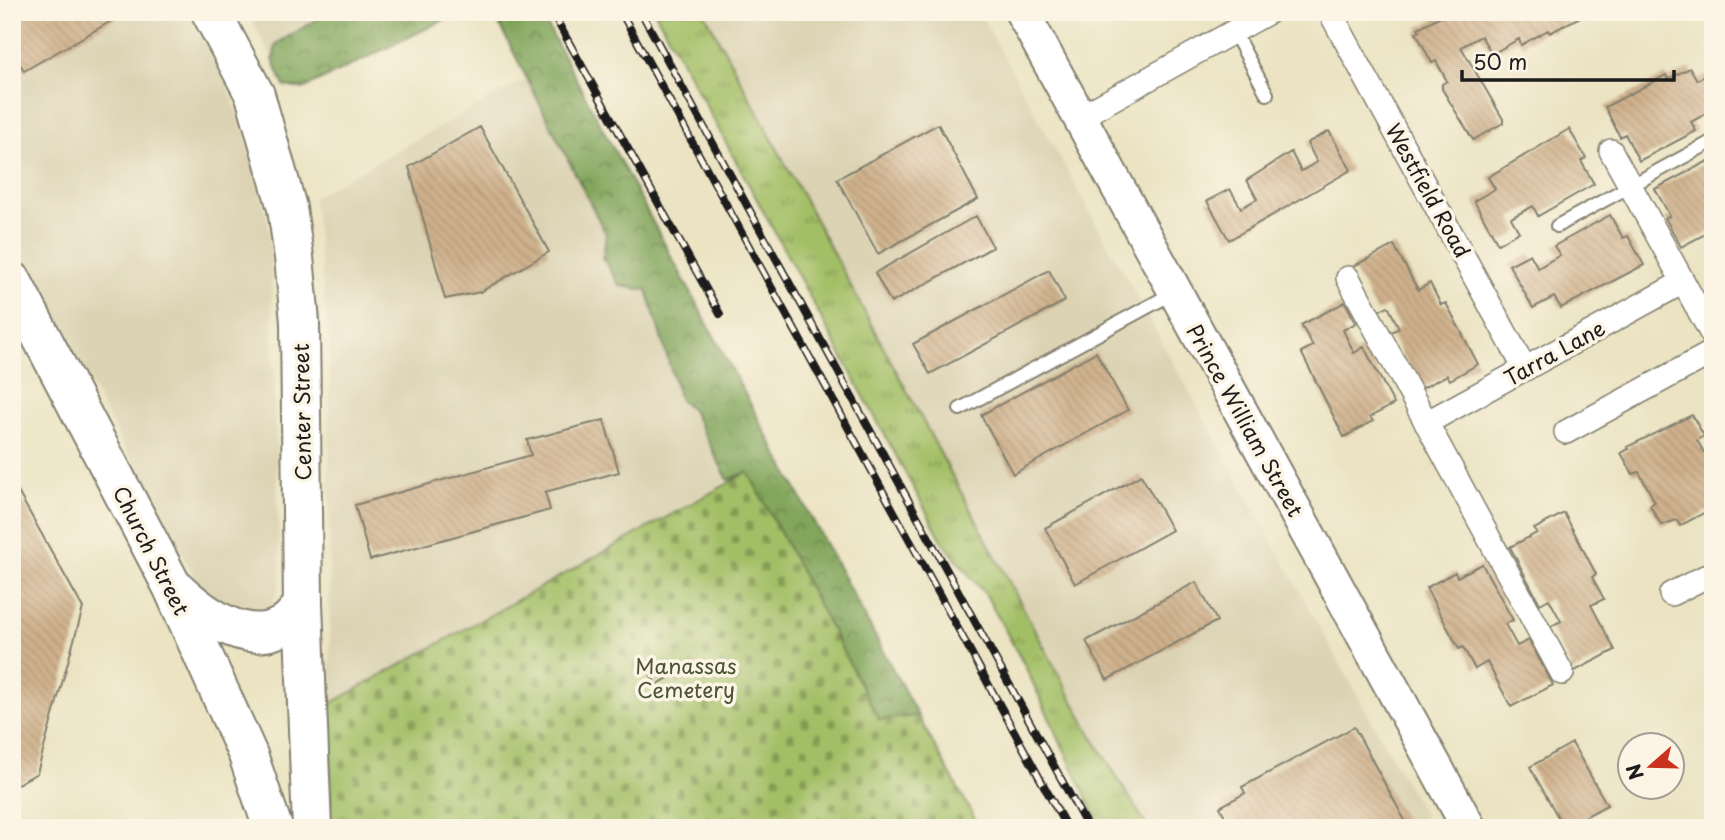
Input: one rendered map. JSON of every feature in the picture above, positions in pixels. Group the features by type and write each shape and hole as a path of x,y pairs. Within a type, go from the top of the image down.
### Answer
{"highway":[{"name":"Center Street","path":"211,12 255,96 287,208 300,322 303,604 312,828"},
{"name":"Church Street","path":"12,281 172,586 248,755 273,828"},
{"path":"172,586 208,617 235,630 248,632 260,632 289,622 303,604"}],"street":[{"name":"Prince William Street","path":"1021,12 1469,828"},
{"path":"1080,117 1269,12"},
{"name":"Westfield Road","path":"1330,12 1525,369"},
{"path":"1611,151 1713,336"},
{"path":"1348,278 1562,673"},
{"name":"Tarra Lane","path":"1426,423 1682,282"},
{"path":"1566,432 1713,352"},
{"path":"1671,594 1713,573"}],"lane":[{"path":"1234,32 1267,94"},
{"path":"1557,226 1713,141"},
{"path":"960,409 1176,292"}],"shaded area":[{"path":"12,12 192,12 222,70 249,143 270,233 280,585 272,604 260,619 207,600 12,239"},
{"path":"247,12 329,12 276,44 273,60"},
{"path":"704,12 979,12 1431,828 1148,828 1089,731"},
{"path":"528,78 606,234 604,258 647,290 680,400 691,410 728,480 330,704 329,343 313,197"}],"green space":[{"path":"329,12 460,12 303,89 284,86 273,60 276,44"},
{"path":"493,12 540,12 918,716 879,720 748,472 728,480 692,410 680,400 647,290 620,286 603,258 606,234"},
{"path":"655,12 704,12 1089,731 1148,828 1101,828 1026,668 986,595 944,544"},
{"name":"Manassas Cemetery","path":"748,472 879,720 918,716 980,828 331,828 330,704"}],"building":[{"path":"12,12 127,12 24,71 12,50"},
{"path":"1448,12 1578,12 1580,17 1521,45 1519,39 1492,54 1481,36 1461,47 1503,119 1503,123 1473,140 1442,89 1442,84 1447,81 1436,61 1432,63 1416,33 1420,31 1418,28"},
{"path":"1690,68 1697,80 1713,72 1713,110 1691,122 1696,131 1639,161 1625,134 1620,137 1605,107 1666,75 1668,79"},
{"path":"938,124 978,199 878,254 837,179"},
{"path":"480,127 549,252 480,292 445,299 409,167"},
{"path":"1569,129 1586,158 1581,161 1594,184 1538,216 1533,206 1511,218 1519,232 1498,244 1474,201 1495,189 1488,177"},
{"path":"1329,131 1351,170 1229,240 1207,201 1230,189 1241,208 1257,199 1247,180 1291,152 1301,171 1317,162 1307,143"},
{"path":"1712,159 1713,230 1681,247 1665,218 1670,216 1655,189"},
{"path":"1610,215 1623,238 1628,236 1644,265 1561,308 1554,297 1533,308 1509,265 1530,254 1538,268 1560,255 1554,246"},
{"path":"976,216 993,247 891,303 875,273"},
{"path":"1394,245 1418,290 1430,283 1441,305 1446,303 1478,364 1450,380 1447,375 1421,389 1390,333 1399,328 1388,306 1376,312 1352,267"},
{"path":"1049,270 1065,301 930,374 913,344"},
{"path":"1345,302 1356,323 1343,330 1354,353 1364,347 1394,404 1370,417 1373,421 1344,437 1301,352 1313,346 1301,325"},
{"path":"1096,352 1128,410 1013,474 981,415"},
{"path":"1692,415 1704,436 1697,440 1713,468 1713,508 1680,526 1677,520 1661,525 1650,505 1655,502 1639,472 1633,474 1621,453 1629,449 1627,447"},
{"path":"604,420 619,472 545,492 550,510 370,560 355,505 531,455 527,440"},
{"path":"1141,475 1172,530 1075,584 1045,528"},
{"path":"12,481 83,608 37,773 12,787"},
{"path":"1564,513 1596,574 1592,577 1604,599 1591,605 1615,650 1573,672 1550,627 1561,621 1549,599 1540,604 1510,547 1537,533 1534,529"},
{"path":"1482,564 1513,620 1505,624 1517,646 1529,640 1553,685 1511,707 1487,662 1475,669 1463,647 1459,649 1426,588 1455,572 1457,577"},
{"path":"1196,582 1217,621 1107,680 1086,641"},
{"path":"660,663 668,678 656,685 648,670"},
{"path":"1354,727 1409,828 1231,828 1220,807 1245,793 1242,787"},
{"path":"1572,743 1607,805 1564,828 1530,767"}],"railway":[{"path":"552,12 720,314"},
{"path":"621,12 1067,828"},
{"path":"641,12 1088,828"}]}
